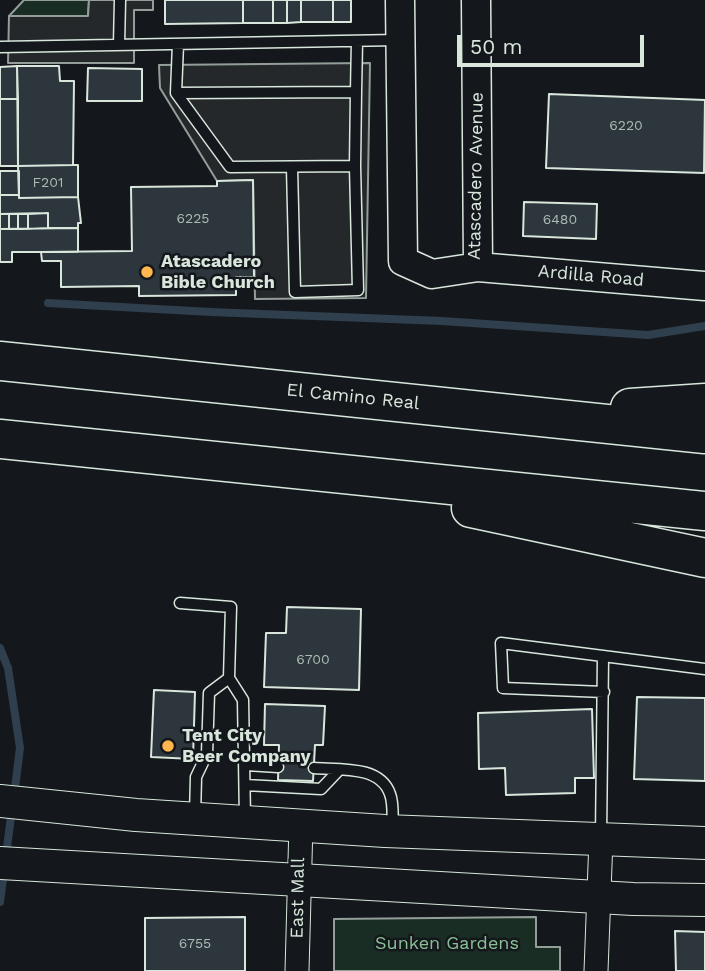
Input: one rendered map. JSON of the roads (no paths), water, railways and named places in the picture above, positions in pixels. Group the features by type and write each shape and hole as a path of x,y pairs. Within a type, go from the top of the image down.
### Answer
{"highway":[{"name":"El Camino Real","path":"0,361 705,434"},
{"path":"529,415 705,403"},
{"path":"0,439 705,511"},
{"path":"274,467 705,558"}],"main road":[{"path":"0,801 136,815 393,831 705,843"},
{"path":"11,863 598,897 705,900"}],"street":[{"name":"Atascadero Avenue","path":"400,0 403,261 432,274 478,267 476,0"},
{"name":"Ardilla Road","path":"478,267 705,285"},
{"name":"East Mall","path":"297,971 300,824"},
{"path":"596,971 601,839"}],"lane":[{"path":"119,45 120,0"},
{"path":"0,47 400,40"},
{"path":"292,167 295,292 358,290 355,166 357,41"},
{"path":"178,44 176,93 230,167 355,166"},
{"path":"176,93 356,92"},
{"path":"180,603 231,607 229,678 243,700 245,822"},
{"path":"604,692 503,688 500,643 705,669"},
{"path":"601,839 603,656"},
{"path":"195,819 195,777 206,754 209,693 229,678"},
{"path":"246,765 278,767"},
{"path":"314,768 369,772 384,784 391,795 393,831"},
{"path":"245,785 321,789 340,771"}],"waterway":[{"path":"48,303 442,321 648,335 705,326"},
{"path":"0,648 8,668 20,748 14,796"},
{"path":"6,855 12,809"},
{"path":"0,902 4,871"}],"place":[{"name":"Atascadero Bible Church","path":"147,272"},
{"name":"Tent City Beer Company","path":"168,746"}],"park label":[{"name":"Sunken Gardens","path":"447,944"}]}
